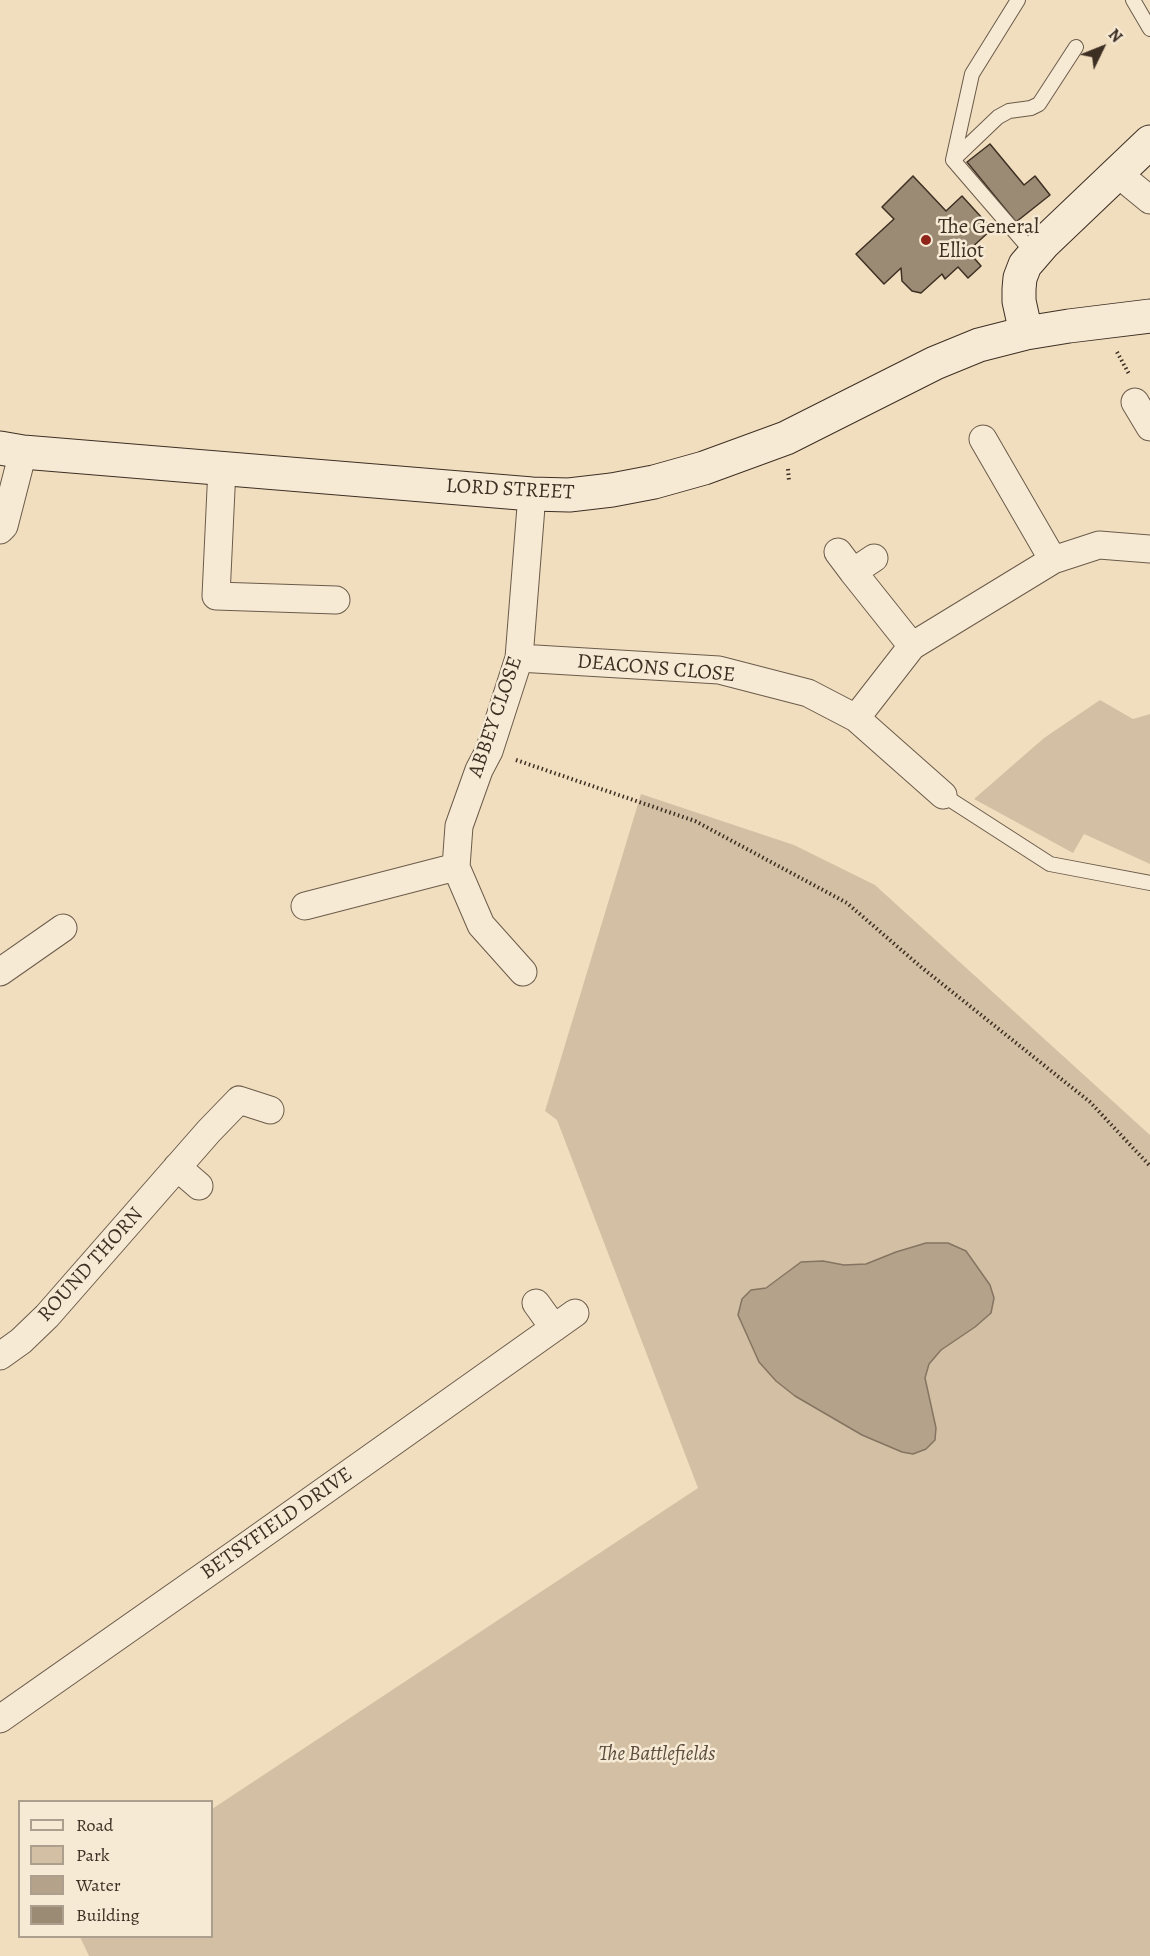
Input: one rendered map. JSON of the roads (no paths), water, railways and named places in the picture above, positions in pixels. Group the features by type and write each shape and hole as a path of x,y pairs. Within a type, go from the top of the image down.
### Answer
{"street":[{"path":"1026,333 1018,289 1025,265 1150,142"},
{"path":"1117,173 1150,200"},
{"name":"LORD STREET","path":"11,450 532,494 569,495 612,490 654,482 704,468 786,438 935,363 980,345 1026,333 1150,316"},
{"path":"1135,402 1150,427"},
{"path":"983,439 1053,560"},
{"path":"0,530 4,526 11,450"},
{"path":"222,468 216,596 336,600"},
{"name":"ABBEY CLOSE","path":"523,972 481,925 456,867 459,826 479,770 489,751 519,658 532,494"},
{"path":"856,718 912,646 1053,560 1099,545 1150,549"},
{"path":"855,561 912,646"},
{"name":"DEACONS CLOSE","path":"519,658 719,670 808,693 856,718 943,795"},
{"path":"305,906 456,867"},
{"path":"0,972 63,928"},
{"name":"ROUND THORN","path":"0,1356 21,1341 47,1316 177,1167 239,1100 270,1110"},
{"path":"177,1167 199,1186"},
{"path":"536,1303 554,1328"},
{"name":"BETSYFIELD DRIVE","path":"0,1719 575,1313"}],"lane":[{"path":"953,160 972,74 1018,0"},
{"path":"1133,0 1150,29"},
{"path":"953,160 999,117 1010,111 1031,108 1038,104 1076,47"},
{"path":"953,160 1034,254"},
{"path":"943,795 1050,864 1150,883"}],"water":[{"path":"926,1243 948,1243 966,1251 990,1285 994,1298 991,1313 941,1350 929,1364 925,1378 936,1428 935,1440 926,1449 913,1454 902,1452 862,1435 795,1396 776,1381 759,1362 738,1315 742,1299 751,1290 766,1288 801,1262 866,1264"}],"place":[{"name":"The General Elliot","path":"926,240"}],"park label":[{"name":"The Battlefields","path":"657,1755"}]}
